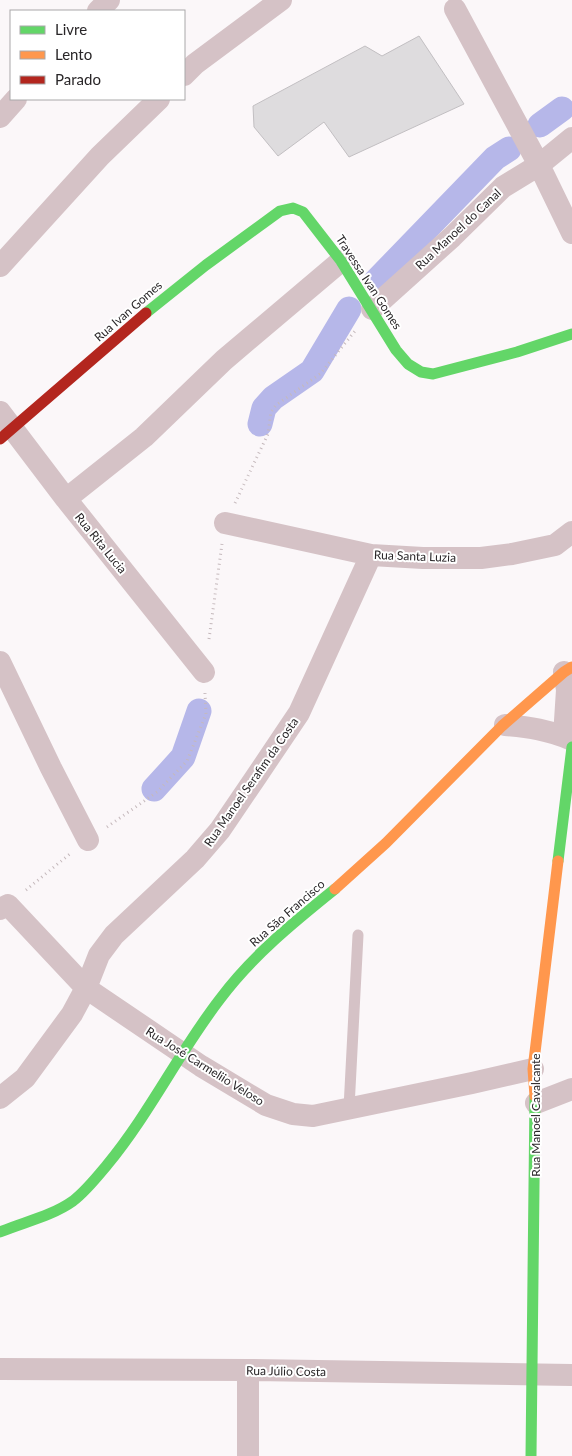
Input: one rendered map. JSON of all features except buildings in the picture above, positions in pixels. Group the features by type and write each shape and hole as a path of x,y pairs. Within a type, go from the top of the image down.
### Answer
{"street":[{"path":"99,10 109,0"},
{"path":"185,74 210,53 282,0"},
{"path":"455,9 539,166 572,233"},
{"path":"0,117 15,100"},
{"path":"0,266 100,156 158,100"},
{"name":"Rua Manoel do Canal","path":"372,309 452,236 503,186 539,166 572,138"},
{"name":"Travessa Ivan Gomes","path":"280,212 293,208 303,212 341,261 396,350 406,362 420,373 433,374 571,337"},
{"name":"Rua Ivan Gomes","path":"4,427 82,370 134,323 194,274 280,212"},
{"path":"66,499 144,437 224,360 341,261"},
{"name":"Rua Rita Lucia","path":"4,427 66,499 204,672"},
{"name":"Rua Santa Luzia","path":"225,523 371,555 481,558 555,545 572,532"},
{"name":"Rua Manoel Serafim da Costa","path":"0,1098 25,1078 72,1014 86,988 99,954 114,935 195,859 220,830 299,713 371,555"},
{"path":"0,662 88,840"},
{"name":"Rua São Francisco","path":"0,1232 71,1202 90,1184 125,1143 165,1085 183,1053 212,1010 238,976 268,944 343,883 391,839 505,725 568,670"},
{"name":"Rua Manoel Cavalcante","path":"531,1456 536,1103 533,1069 566,842 569,741 568,670"},
{"path":"505,725 526,726 555,732 569,741"},
{"name":"Rua José Carmeliio Veloso","path":"4,907 86,988 228,1083 266,1105 293,1114 313,1116 533,1069"},
{"path":"536,1103 572,1089"},
{"name":"Rua Júlio Costa","path":"0,1369 248,1370 533,1376 572,1375"},
{"path":"248,1370 248,1456"}],"lane":[{"path":"349,1108 358,935"}],"path":[{"path":"4,907 88,840 157,792 187,761 206,714 204,672 225,523 268,434 271,412 276,405 320,374 372,309"}],"waterway":[{"path":"540,125 562,109"},
{"path":"376,281 495,158 509,149"},
{"path":"260,424 264,408 273,398 312,371 349,309"},
{"path":"154,789 183,757 199,711"}],"traffic: fast":[{"path":"146,313 206,265 280,211 293,208 303,212 341,261 396,350 408,364 421,372 433,374 517,352 572,334"},
{"path":"558,861 572,747"},
{"path":"0,1232 56,1211 73,1201 87,1188 123,1145 205,1019 232,983 274,940 335,889"},
{"path":"531,1456 535,1096"}],"traffic: slow":[{"path":"335,889 386,843 502,726 572,667"},
{"path":"535,1096 533,1069 558,861"}],"traffic: jam":[{"path":"0,439 146,313"}]}
